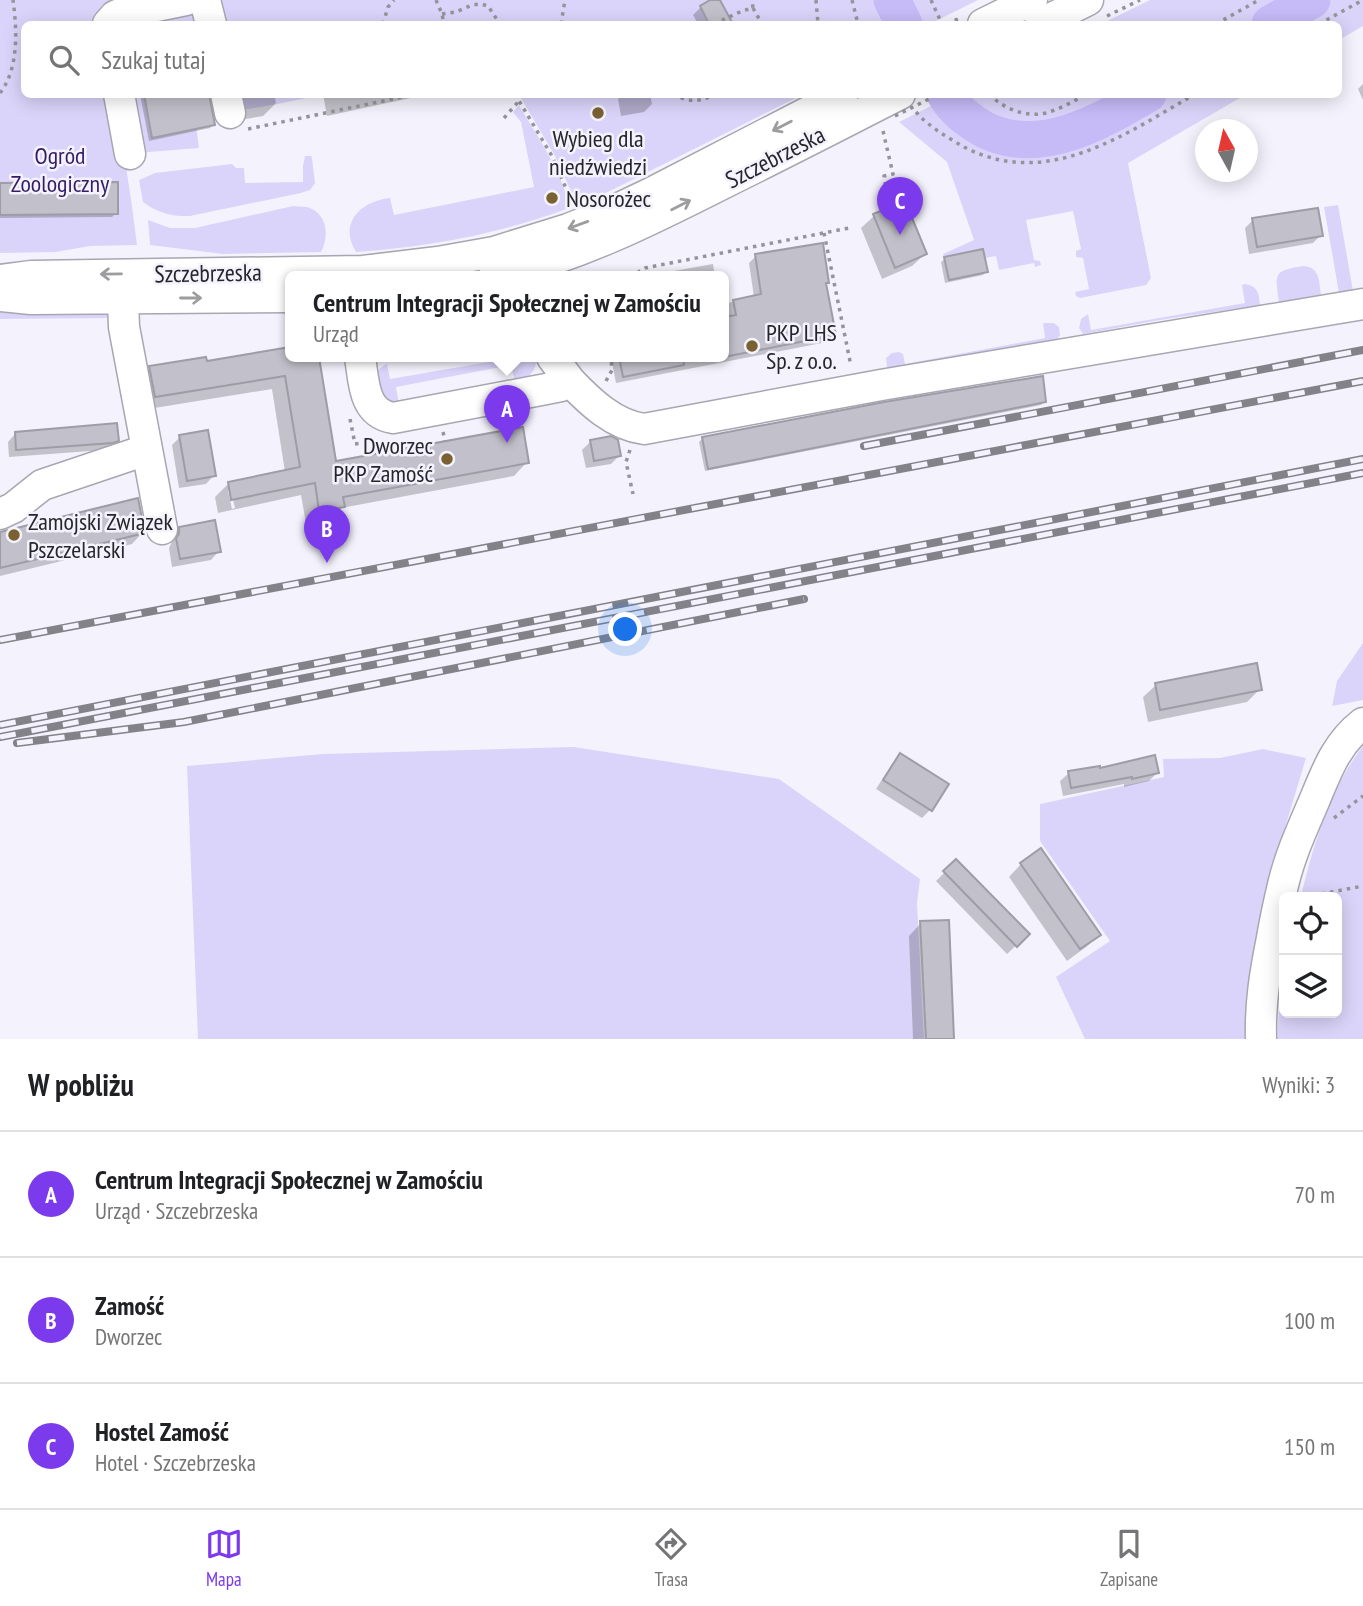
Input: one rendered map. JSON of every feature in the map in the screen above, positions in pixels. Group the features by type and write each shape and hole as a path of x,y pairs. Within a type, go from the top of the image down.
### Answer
{"street":[{"path":"111,21 122,13 186,0"},
{"path":"205,0 210,21"},
{"path":"974,20 1032,0"},
{"path":"1051,21 1096,9"},
{"path":"120,98 130,154"},
{"name":"Szczebrzeska","path":"372,271 476,256 526,263 588,222 835,98"},
{"name":"Szczebrzeska","path":"507,271 526,263 578,251 636,228 896,110"},
{"name":"Szczebrzeska","path":"0,280 31,276 285,274"},
{"name":"Szczebrzeska","path":"0,296 31,299 285,297"},
{"path":"123,299 124,327 162,529"},
{"path":"556,362 570,382 600,409 636,428 654,428 881,385 1363,304"},
{"path":"361,362 366,396 370,404 380,414 393,418 561,386 570,382"},
{"path":"0,514 13,508 43,485 146,450"},
{"path":"1261,1039 1263,982 1280,896 1291,860 1335,754 1351,733 1363,723"}],"path":[{"path":"0,93 7,82 13,57 13,0"},
{"path":"384,21 388,7 394,0"},
{"path":"436,0 443,21"},
{"path":"562,21 565,0"},
{"path":"752,0 760,21"},
{"path":"816,0 818,21"},
{"path":"852,0 857,21"},
{"path":"931,0 942,21"},
{"path":"1096,9 1140,0"},
{"path":"1221,21 1259,0"},
{"path":"1324,21 1363,0"},
{"path":"442,14 481,4 488,6 498,21"},
{"path":"720,21 753,8"},
{"path":"233,112 376,98"},
{"path":"517,98 552,156 576,211"},
{"path":"682,98 688,101 710,98"},
{"path":"896,110 928,98"},
{"path":"992,98 1009,109 1027,114 1045,113 1078,98"},
{"path":"896,110 980,155 1014,163 1039,163 1083,153 1134,129 1188,98"},
{"path":"504,118 519,102"},
{"path":"889,207 884,176 893,174 896,110"},
{"path":"640,271 849,228"},
{"path":"824,233 852,373"},
{"path":"604,387 612,370 611,362"},
{"path":"633,494 626,462 636,428"},
{"path":"1329,822 1363,796"},
{"path":"1331,892 1363,886"}],"green space":[{"name":"Ogród Zoologiczny","path":"0,0 978,0 936,21 21,21 21,98 306,98 195,118 199,148 124,154 137,245 90,246 56,252 0,253"},
{"path":"1150,0 1363,0 1363,26 1342,38 1342,21 1107,21"},
{"path":"521,98 796,98 579,204 554,154"},
{"path":"947,98 1240,98 1204,119 1195,119 1195,124 1128,163 1151,278 1146,285 1080,298 1076,296 1075,292 1089,289 1083,258 1076,257 1076,251 1081,249 1073,211 1026,220 1034,260 1040,261 1041,265 1035,267 1034,263 999,270 996,256 985,258 983,249 944,257 943,254 974,240 947,162 899,122"},
{"path":"519,105 556,169 569,208 464,238 356,252 351,241 351,223 362,209 379,200 390,198 394,215 534,187 521,122 513,112"},
{"path":"305,156 312,158 315,183 310,190 301,193 190,216 165,214 143,202 139,180 155,173 232,164 236,168 244,168 245,183 303,182"},
{"path":"1338,205 1353,291 1339,293 1324,207"},
{"path":"293,206 310,208 324,221 326,234 321,252 223,254 150,245 148,220 170,228 195,228"},
{"path":"1303,266 1316,272 1321,295 1279,302 1278,275"},
{"path":"1242,285 1257,291 1260,305 1083,334 1079,328 1081,319 1088,314 1091,330 1245,303"},
{"path":"0,309 108,311 113,318 0,319"},
{"path":"1043,323 1054,323 1059,327 1060,335 1056,341 890,371 887,367 886,358 892,353 903,354 905,364 1045,338"},
{"path":"488,362 536,362 528,377 515,382 511,365 396,387 399,404 381,397 377,374 378,370 387,364 390,379"},
{"path":"1363,643 1363,700 1332,706 1337,681"},
{"path":"1363,746 1363,1039 1277,1039 1279,1010 1279,1018 1342,1018 1342,892 1302,892 1324,818"},
{"path":"574,747 779,779 920,879 917,903 924,1039 198,1039 187,766 323,754"},
{"path":"1263,749 1306,758 1278,851 1251,963 1246,999 1245,1039 1085,1039 1056,977 1110,941 1040,841 1040,804 1164,777 1163,759 1220,758"}],"building":[{"path":"710,0 720,0 731,21 708,21 700,6"},
{"path":"145,98 210,98 215,125 152,138"},
{"path":"118,182 118,214 0,215 0,183"},
{"path":"905,201 927,254 895,268 873,214"},
{"path":"1318,208 1323,236 1257,247 1252,218"},
{"path":"823,243 829,283 826,283 836,335 729,356 729,316 736,315 733,300 761,294 755,254"},
{"path":"983,249 988,272 949,280 944,257"},
{"path":"285,348 285,362 320,362 336,461 523,427 529,463 343,497 345,507 319,511 315,483 231,500 228,482 300,467 285,376 155,397 149,366 206,357 207,361"},
{"path":"620,362 684,362 684,365 623,377"},
{"path":"1043,376 1046,402 708,469 702,437 884,402"},
{"path":"117,423 119,441 113,443 16,450 15,432"},
{"path":"208,430 216,476 187,481 179,435"},
{"path":"611,436 618,440 621,456 594,461 590,440"},
{"path":"138,498 145,533 0,568 0,532"},
{"path":"215,520 221,552 180,559 176,538 179,527"},
{"path":"1257,663 1262,690 1160,710 1155,683"},
{"path":"900,753 949,784 932,811 883,780"},
{"path":"1155,755 1159,773 1071,788 1068,771 1100,768"},
{"path":"1041,848 1101,935 1080,949 1020,863"},
{"path":"956,859 1030,934 1017,947 943,871"},
{"path":"949,920 954,1039 926,1039 920,921"}],"waterway":[{"path":"892,0 902,21"},
{"path":"1275,21 1312,0"},
{"path":"948,98 963,115 985,130 1027,140 1070,133 1141,98"}],"railway":[{"path":"864,446 1363,350"},
{"path":"0,640 1363,381"},
{"path":"0,725 1363,459"},
{"path":"0,737 1363,473"},
{"path":"17,743 184,722 804,599"}],"place":[{"name":"Wybieg dla niedźwiedzi","path":"598,113"},
{"name":"Nosorożec","path":"552,198"},
{"name":"Hostel Zamość","path":"900,235"},
{"name":"PKP LHS Sp. z o.o.","path":"752,346"},
{"name":"Centrum Integracji Społecznej w Zamościu","path":"507,443"},
{"name":"Dworzec PKP Zamość","path":"447,459"},
{"name":"Zamojski Związek Pszczelarski","path":"14,535"},
{"name":"Zamość","path":"327,563"}]}
